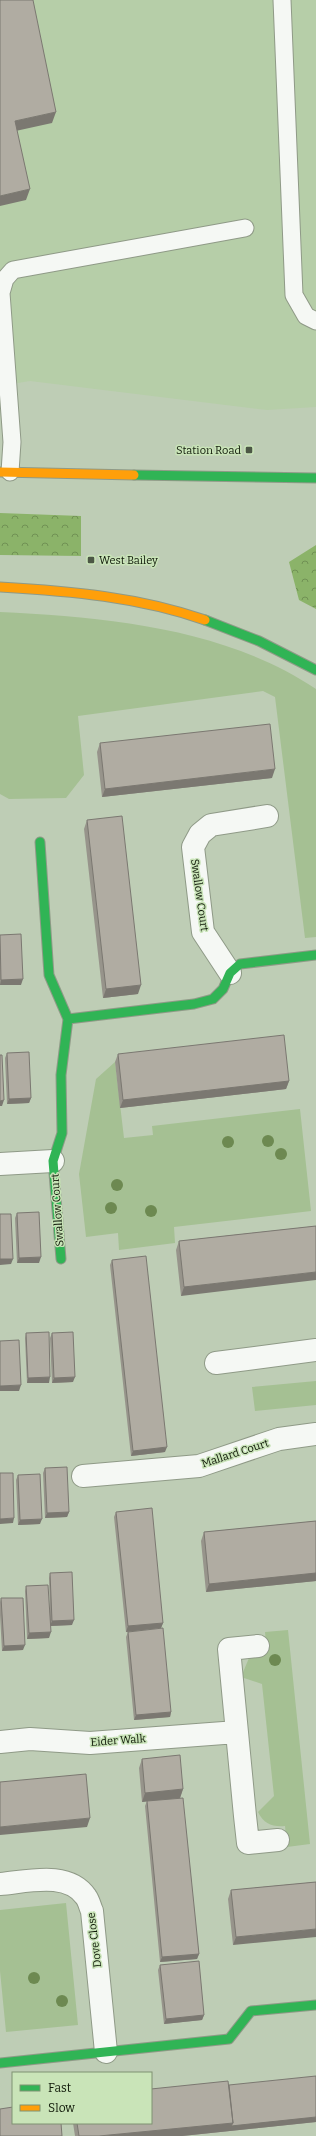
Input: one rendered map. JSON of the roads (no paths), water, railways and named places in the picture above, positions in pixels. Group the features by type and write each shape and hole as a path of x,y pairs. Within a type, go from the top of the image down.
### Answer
{"street":[{"path":"5,472 316,478"},
{"path":"0,587 64,591 159,606 224,626 270,645 316,670"},
{"name":"Swallow Court","path":"230,973 203,932 193,846 200,834 211,825 267,816"},
{"path":"40,842 49,975 68,1019 213,999 223,989 230,973 240,964 316,956"},
{"name":"Swallow Court","path":"61,1259 53,1161 62,1133 61,1075 68,1019"},
{"name":"Swallow Court","path":"0,1164 53,1161"},
{"path":"216,1363 316,1350"},
{"name":"Mallard Court","path":"83,1476 199,1466 279,1439 316,1434"},
{"path":"258,1646 229,1649 248,1843 278,1840"},
{"name":"Eider Walk","path":"0,1742 30,1739 90,1743 237,1732"},
{"name":"Dove Close","path":"0,1884 51,1880 63,1881 74,1886 86,1896 92,1911 106,2052"},
{"path":"0,2063 229,2039 251,2011 316,2005"}],"lane":[{"path":"282,0 294,295 306,316 316,321"},
{"path":"5,472 12,442 2,285 13,270 245,228"}],"place":[{"name":"Station Road","path":"249,450"},
{"name":"West Bailey","path":"91,560"}]}
